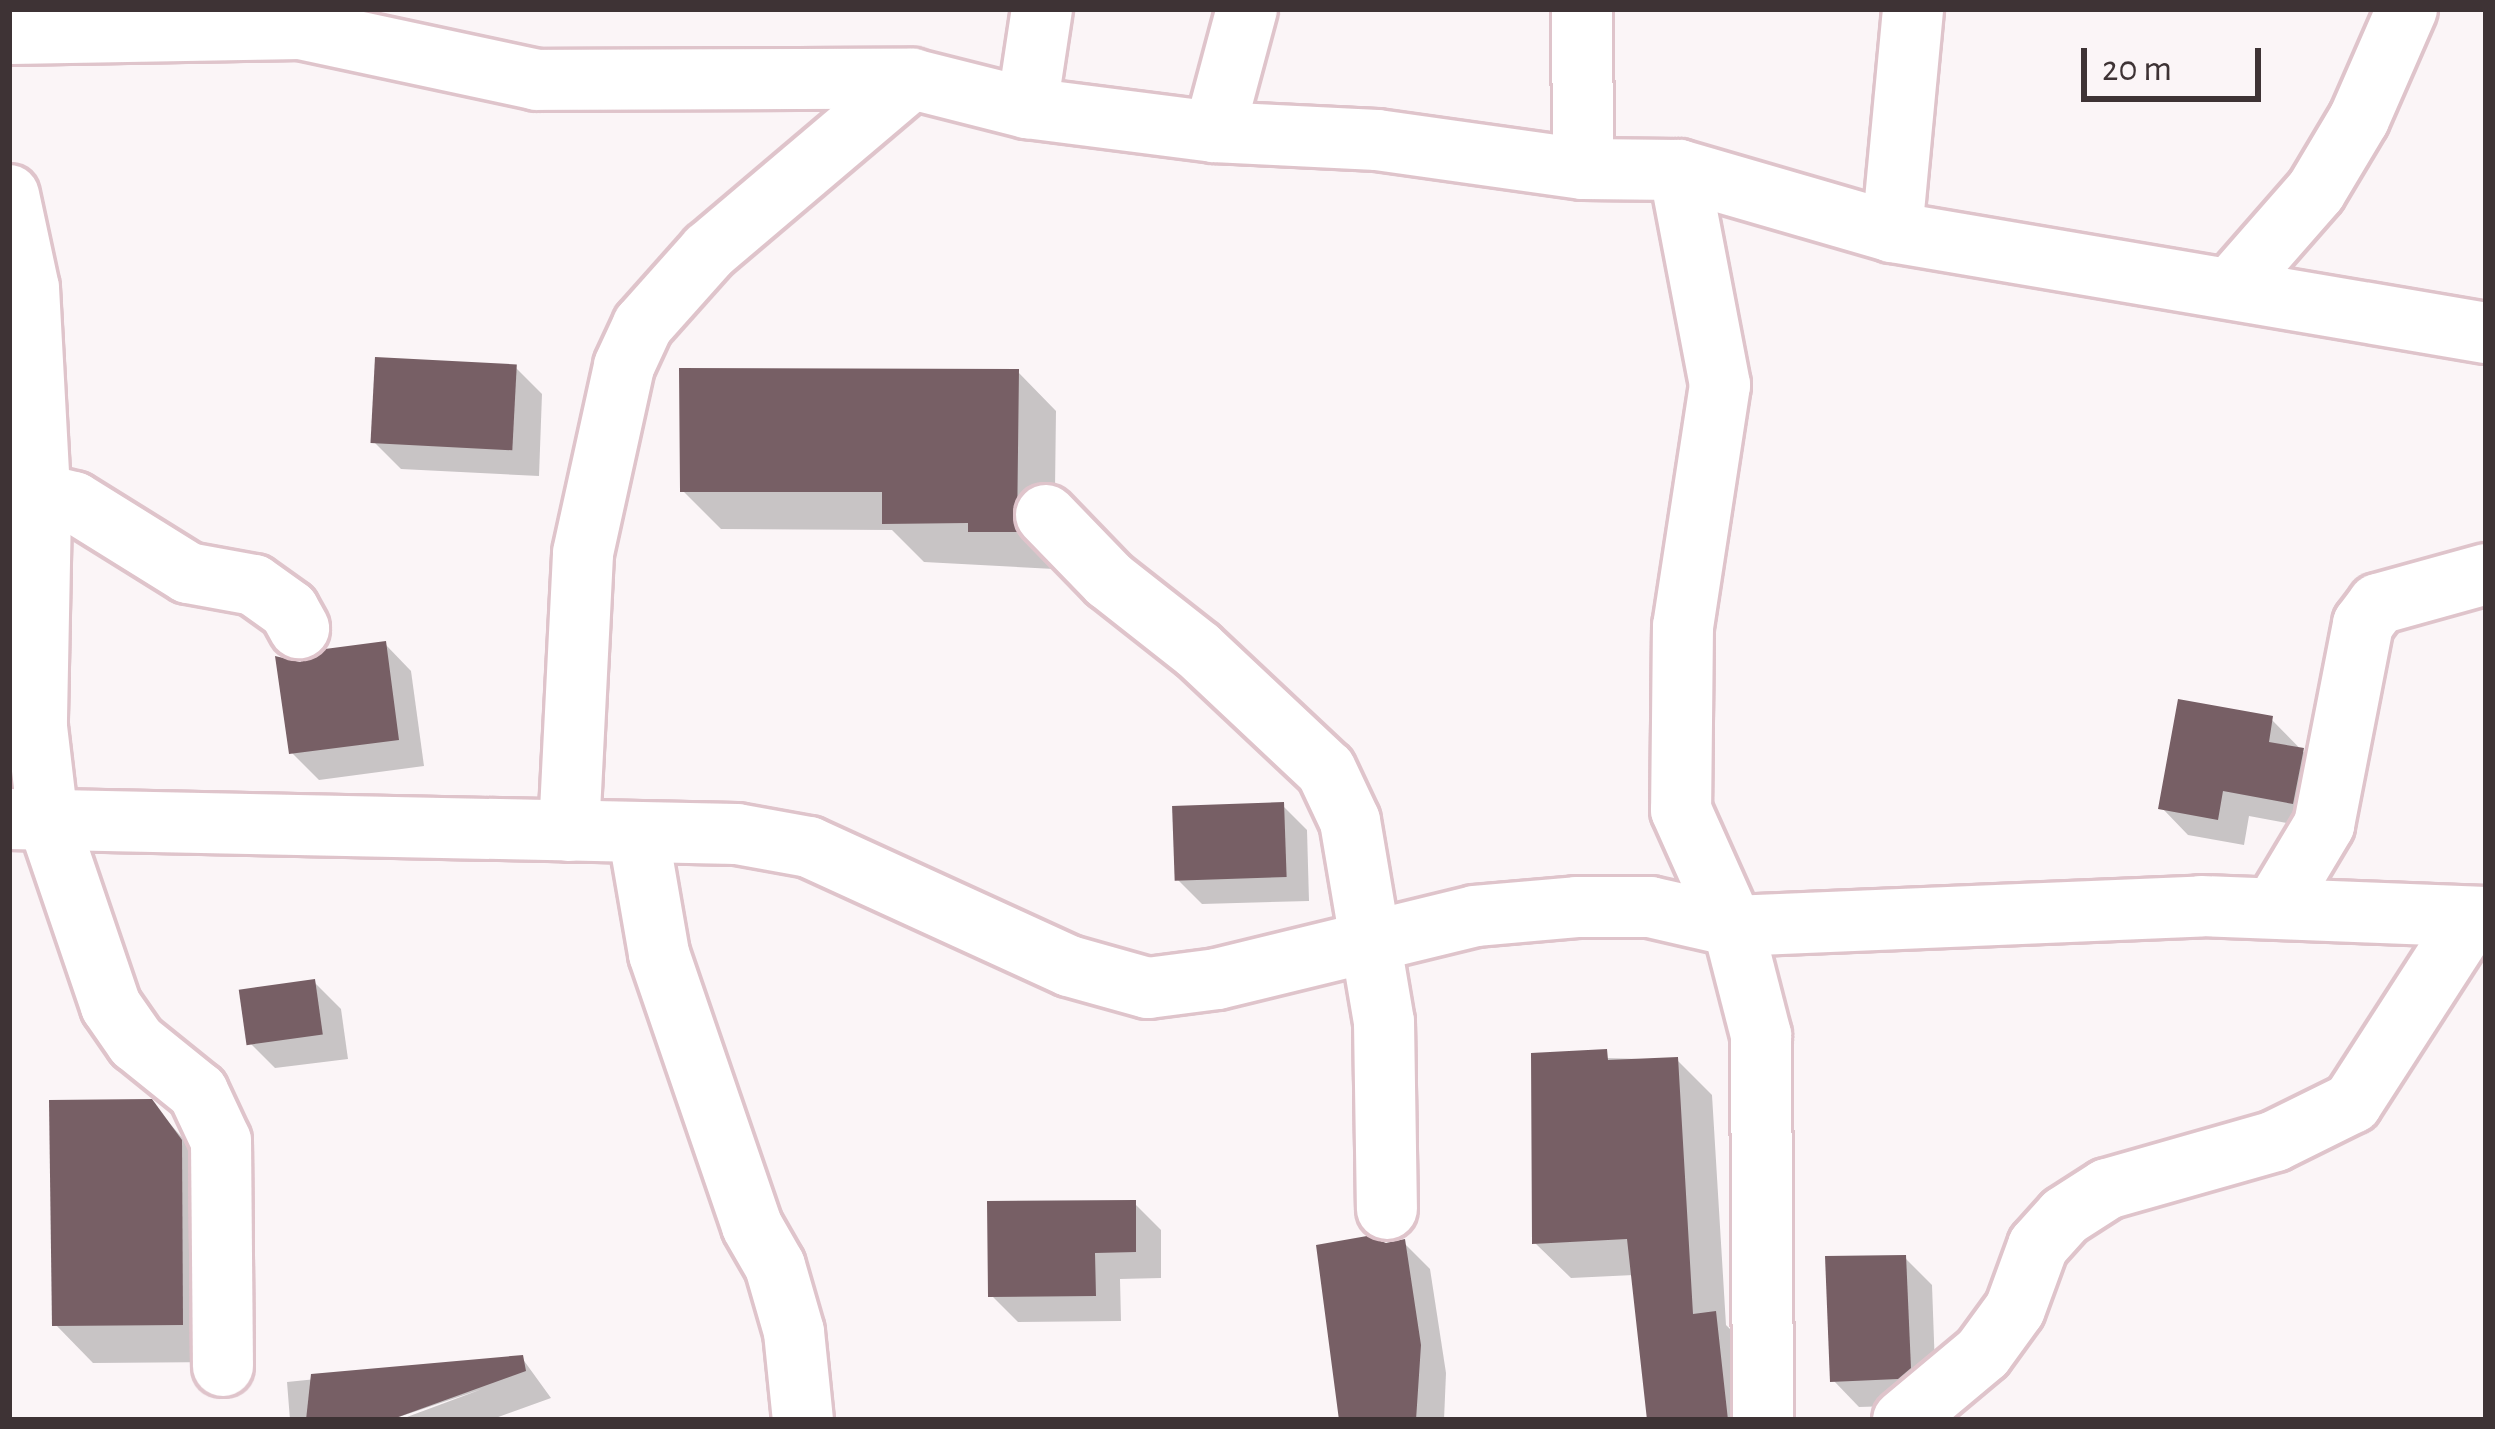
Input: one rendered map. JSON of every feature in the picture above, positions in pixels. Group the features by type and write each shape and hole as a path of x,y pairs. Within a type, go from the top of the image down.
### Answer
{"street":[{"path":"1027,108 1042,9"},
{"path":"1214,132 1247,9"},
{"path":"1582,9 1582,170"},
{"path":"1892,232 1913,9"},
{"path":"2231,288 2316,191 2378,82 2407,9"},
{"path":"9,34 300,19 537,80 912,79 1027,108 1214,132 1377,140 1582,170 1679,170 1892,232 2486,333"},
{"path":"569,831 583,553 634,346 663,298 709,251 912,79"},
{"path":"1679,170 1720,385 1683,626 1682,810 1733,926 1761,1035 1763,1420"},
{"path":"9,195 29,288 41,494 37,728 28,820 111,1006 136,1042 198,1092 221,1141 223,1366"},
{"path":"41,494 74,502 188,573 254,585 289,610 299,628"},
{"path":"1046,515 1109,580 1198,650 1326,770 1350,821 1384,1022 1387,1209"},
{"path":"2275,907 2324,824 2363,624 2378,604 2486,574"},
{"path":"28,820 736,834 809,847 1070,966 1148,988 1217,980 1372,936 1577,907 1650,907 1733,926 2275,907 2479,917"},
{"path":"638,832 659,954 752,1226 775,1266 794,1332 803,1420"},
{"path":"1903,1420 1983,1353 2015,1310 2038,1246 2065,1216 2107,1189 2276,1141 2352,1103 2479,917"}],"building":[{"path":"375,357 517,364 512,450 370,443"},
{"path":"679,368 1019,369 1017,532 968,532 968,523 882,524 882,492 680,492"},
{"path":"386,641 399,740 289,754 275,656 300,662 325,649"},
{"path":"2178,699 2273,716 2269,742 2304,748 2293,804 2223,791 2218,820 2158,809"},
{"path":"1284,802 1287,877 1175,881 1172,806"},
{"path":"315,979 323,1034 247,1045 239,990"},
{"path":"1607,1049 1608,1060 1678,1057 1693,1314 1716,1311 1728,1420 1647,1420 1627,1239 1532,1244 1531,1053"},
{"path":"152,1099 182,1140 183,1325 52,1326 49,1100"},
{"path":"1136,1200 1136,1252 1095,1253 1096,1296 988,1297 987,1201"},
{"path":"1367,1236 1386,1243 1405,1239 1421,1345 1416,1420 1339,1420 1316,1245"},
{"path":"1906,1255 1911,1368 1898,1379 1830,1382 1825,1256"},
{"path":"523,1355 526,1371 390,1420 306,1420 311,1374"}]}
